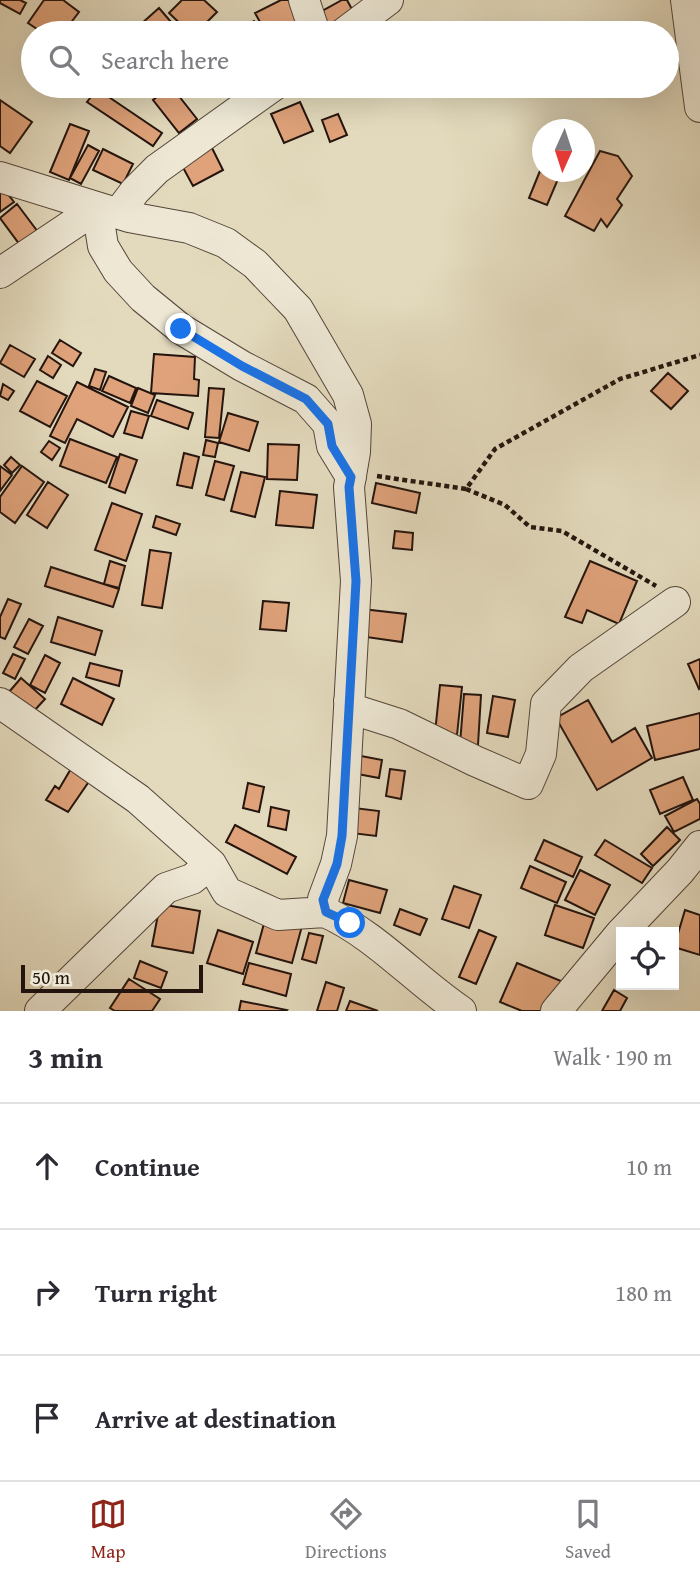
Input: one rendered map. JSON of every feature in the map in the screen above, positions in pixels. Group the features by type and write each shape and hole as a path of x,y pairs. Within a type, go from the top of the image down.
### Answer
{"street":[{"path":"304,0 311,21"},
{"path":"360,21 388,0"},
{"path":"686,0 700,107"},
{"path":"130,217 123,207 158,169 256,98"},
{"path":"0,177 130,217 189,228 226,243 255,264 298,309 348,395 356,424 349,487 356,581 342,836 337,864 323,900 326,912"},
{"path":"0,273 97,208"},
{"path":"97,208 103,246 118,271 144,298 181,329 242,366 306,399 328,424 332,446 351,477"},
{"path":"349,701 355,710 399,724 528,784 541,754 546,704 581,668 675,602"},
{"path":"0,703 138,799 211,864 227,892 278,915 326,912 350,923 431,991 461,1011"},
{"path":"628,927 680,872 700,846"},
{"path":"40,1011 166,888 192,878 211,864"},
{"path":"556,1011 616,940"}],"path":[{"path":"466,489 495,449 620,379 700,355"},
{"path":"351,477 371,475 466,489 505,505 530,527 562,531 650,582 675,602"}],"building":[{"path":"0,0 20,0 26,3 20,14 0,3"},
{"path":"44,0 63,0 79,12 72,21 29,21"},
{"path":"182,0 204,0 217,12 208,21 177,21 169,13"},
{"path":"281,0 291,0 302,21 259,21 255,13"},
{"path":"342,0 347,0 354,13 339,21 318,21 315,15"},
{"path":"159,8 170,21 144,21"},
{"path":"90,98 110,98 162,133 153,146 87,102"},
{"path":"180,98 197,119 179,133 153,100"},
{"path":"0,100 32,122 10,153 0,146"},
{"path":"300,102 313,131 284,143 271,114"},
{"path":"338,114 347,135 330,142 322,120"},
{"path":"70,124 89,131 69,180 50,172"},
{"path":"88,145 99,151 81,184 70,178"},
{"path":"211,146 223,170 193,186 180,162"},
{"path":"103,149 133,164 123,184 93,170"},
{"path":"600,151 618,156 632,176 617,199 622,205 607,227 601,219 594,231 565,216 583,182 595,182 595,160"},
{"path":"536,182 557,182 547,205 529,198"},
{"path":"0,184 14,202 0,212"},
{"path":"17,204 38,232 20,245 0,218"},
{"path":"60,340 81,353 73,366 52,353"},
{"path":"10,345 35,359 24,377 0,363"},
{"path":"154,354 195,357 194,379 199,380 198,396 151,393"},
{"path":"48,356 61,365 53,378 40,370"},
{"path":"95,369 106,372 100,390 89,386"},
{"path":"668,373 688,391 671,409 651,391"},
{"path":"109,376 136,388 130,403 102,391"},
{"path":"37,381 67,396 50,427 20,411"},
{"path":"77,382 128,407 113,437 77,419 65,443 50,436"},
{"path":"3,384 14,391 8,400 0,396"},
{"path":"138,388 155,395 148,413 131,406"},
{"path":"209,388 224,389 219,438 205,437"},
{"path":"157,400 193,413 188,429 151,416"},
{"path":"131,411 149,416 142,438 124,433"},
{"path":"228,413 258,422 249,451 219,442"},
{"path":"70,439 117,457 106,483 60,466"},
{"path":"206,440 218,443 215,457 203,455"},
{"path":"49,441 60,448 52,460 41,452"},
{"path":"268,444 299,445 297,480 267,479"},
{"path":"184,453 199,457 192,488 177,485"},
{"path":"120,454 137,460 125,493 109,487"},
{"path":"11,457 20,465 12,473 4,465"},
{"path":"215,461 234,466 224,500 206,495"},
{"path":"0,466 12,475 0,491"},
{"path":"22,466 44,482 15,523 0,512 0,497"},
{"path":"241,472 265,477 255,517 231,511"},
{"path":"48,482 68,495 47,528 27,515"},
{"path":"376,483 420,493 416,513 372,503"},
{"path":"280,491 317,495 313,528 276,525"},
{"path":"112,503 142,514 126,561 95,550"},
{"path":"156,516 180,524 176,535 153,527"},
{"path":"395,531 413,533 412,550 393,548"},
{"path":"150,550 171,553 162,608 142,605"},
{"path":"110,561 125,566 119,588 104,584"},
{"path":"590,561 637,581 619,624 587,610 582,623 565,617"},
{"path":"51,567 119,589 113,607 45,586"},
{"path":"8,599 21,604 5,639 0,637 0,617"},
{"path":"263,601 289,603 286,631 260,629"},
{"path":"362,609 406,614 402,642 359,636"},
{"path":"58,617 102,631 95,655 51,642"},
{"path":"29,619 43,626 28,654 14,647"},
{"path":"13,654 25,659 15,679 3,673"},
{"path":"45,655 60,663 45,693 30,685"},
{"path":"700,659 700,688 699,689 688,664"},
{"path":"90,663 122,671 119,686 86,677"},
{"path":"21,678 45,699 33,712 9,692"},
{"path":"73,678 114,699 102,725 61,704"},
{"path":"440,685 462,687 457,735 435,733"},
{"path":"464,694 481,695 478,745 460,744"},
{"path":"493,696 515,700 508,737 487,733"},
{"path":"588,700 612,742 635,728 652,758 597,790 556,718"},
{"path":"700,713 700,749 655,760 647,726"},
{"path":"356,755 382,760 379,778 352,773"},
{"path":"72,767 90,780 68,812 46,800 55,786 59,789"},
{"path":"390,769 405,771 401,799 386,796"},
{"path":"683,777 693,800 660,814 650,790"},
{"path":"248,783 264,787 259,812 243,808"},
{"path":"697,799 700,804 700,819 674,832 665,816"},
{"path":"271,807 289,811 286,830 268,826"},
{"path":"346,807 379,811 376,836 343,832"},
{"path":"235,825 296,857 287,874 226,842"},
{"path":"667,827 680,840 653,866 641,854"},
{"path":"544,840 582,857 573,877 535,860"},
{"path":"605,840 652,868 642,883 595,855"},
{"path":"530,866 566,882 557,903 521,888"},
{"path":"580,870 610,885 595,915 565,900"},
{"path":"349,880 387,890 380,913 343,903"},
{"path":"454,886 481,895 469,928 442,919"},
{"path":"160,904 200,911 193,953 152,946"},
{"path":"555,905 594,918 583,948 545,935"},
{"path":"400,909 427,919 420,935 394,925"},
{"path":"685,910 700,915 700,955 679,949 679,930"},
{"path":"266,916 302,926 292,963 256,953"},
{"path":"218,930 253,942 243,974 207,963"},
{"path":"479,930 496,937 476,984 459,977"},
{"path":"309,933 323,936 316,963 302,959"},
{"path":"140,961 167,972 161,988 134,978"},
{"path":"249,963 291,974 286,996 243,984"},
{"path":"517,963 561,981 549,1011 522,1011 500,1002"},
{"path":"129,979 160,999 152,1011 115,1011 110,1008"},
{"path":"326,982 344,988 337,1011 317,1011"},
{"path":"614,990 627,998 620,1011 602,1011"},
{"path":"241,1001 287,1010 239,1011"},
{"path":"350,1001 378,1011 346,1011"}],"route":[{"path":"181,329 242,366 306,399 328,424 332,446 351,477 349,487 356,581 342,836 337,864 323,900 326,912 350,923"}]}
